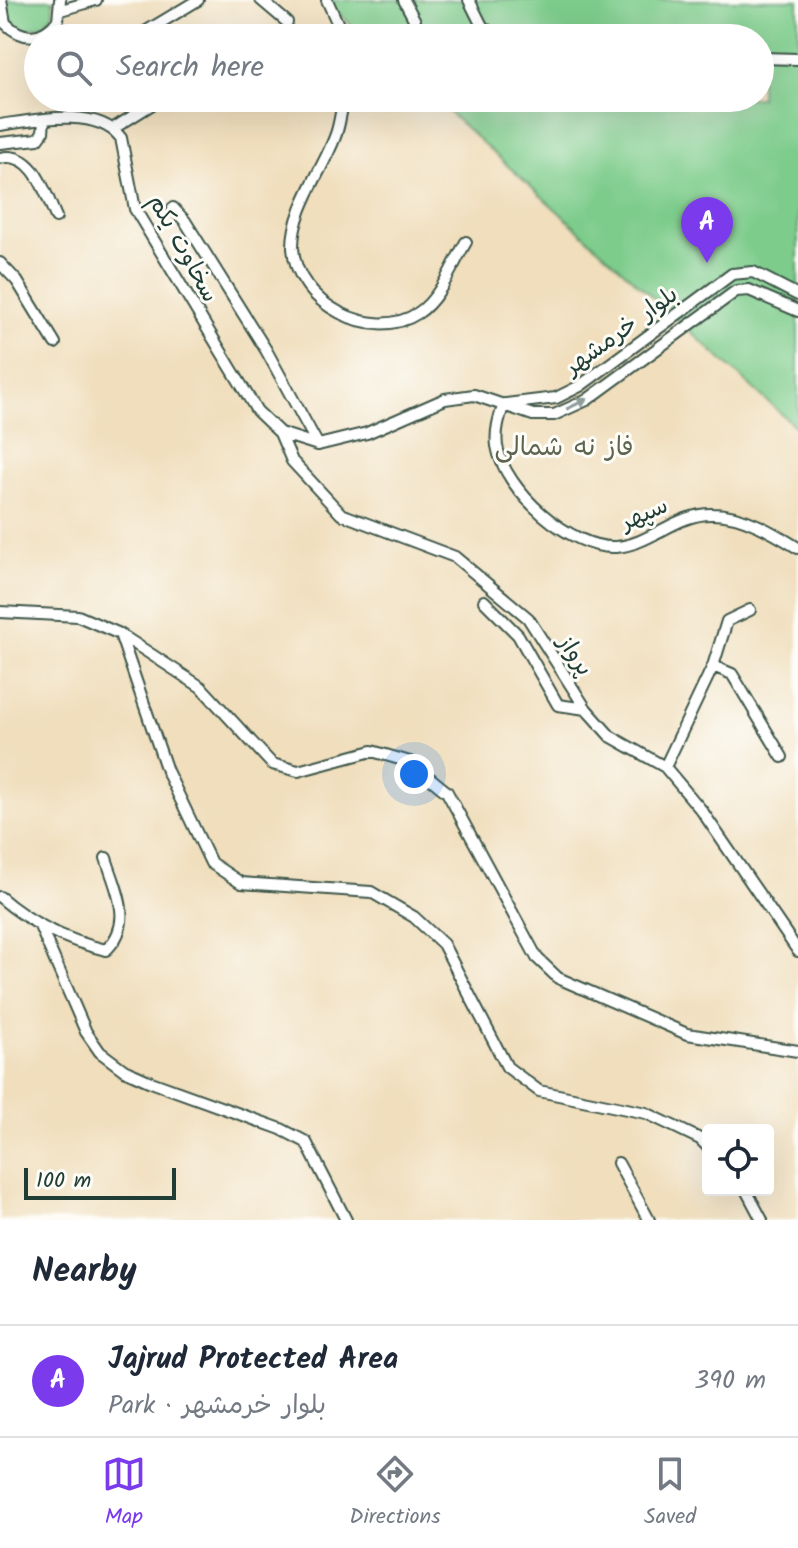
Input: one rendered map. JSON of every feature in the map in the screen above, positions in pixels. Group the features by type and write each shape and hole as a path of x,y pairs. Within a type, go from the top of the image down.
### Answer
{"street":[{"path":"1,0 1,14 13,31 24,34"},
{"path":"53,24 60,5 96,0"},
{"path":"158,24 198,0"},
{"path":"261,0 287,22"},
{"path":"327,0 338,24"},
{"path":"404,0 415,21"},
{"path":"469,0 481,24"},
{"path":"774,58 798,59"},
{"path":"0,125 44,120 96,121 114,128 140,112"},
{"path":"341,112 337,133 301,214 293,248 303,279 325,304 361,322 394,324 420,312 441,286 466,242"},
{"path":"0,143 38,139 43,132 44,120"},
{"name":"سخاوت یکم","path":"114,128 121,138 135,209 152,243 257,411 280,433"},
{"path":"0,158 17,159 32,166 56,217"},
{"path":"173,208 185,221 266,350 318,445"},
{"path":"0,263 17,281 55,343"},
{"name":"بلوار خرمشهر","path":"504,404 556,398 580,386 732,274 753,272 798,295"},
{"name":"بلوار خرمشهر","path":"318,445 367,433 445,399 474,395 533,415 554,415 587,400 736,291 749,290 798,311"},
{"name":"سپهر","path":"504,404 497,426 497,447 506,473 566,535 591,544 616,547 648,537 684,517 715,514 750,522 797,547"},
{"path":"280,433 318,445"},
{"name":"پرواز","path":"280,433 292,461 341,514 455,557 528,618 586,709 610,736 665,767 702,811 798,951"},
{"path":"484,601 518,635 558,705 586,709"},
{"path":"665,767 713,666 727,621 750,610"},
{"path":"0,612 78,616 120,634 201,687 272,764 298,771 372,751 410,762 447,792 537,958 558,978 687,1034 798,1051"},
{"path":"120,634 167,771 211,863 241,883 371,892 414,917 443,944 507,1067 539,1091 646,1113 702,1141"},
{"path":"713,666 732,674 782,757"},
{"path":"0,897 39,924 85,945 106,950 118,939 124,914 106,858"},
{"path":"39,924 86,1032 100,1052 124,1070 151,1082 281,1129 306,1142 346,1220"},
{"path":"782,1049 798,1062"},
{"path":"618,1163 649,1220"},
{"path":"749,1196 762,1220"}],"green space":[{"path":"7,0 53,0 53,13 46,24 24,24 24,30 10,20"},
{"path":"324,0 798,0 798,429 448,112 774,112 774,24 351,24"}],"place":[{"name":"Jajrud Protected Area","path":"707,263"}],"district":[{"name":"فاز نه شمالی","path":"564,446"}]}
